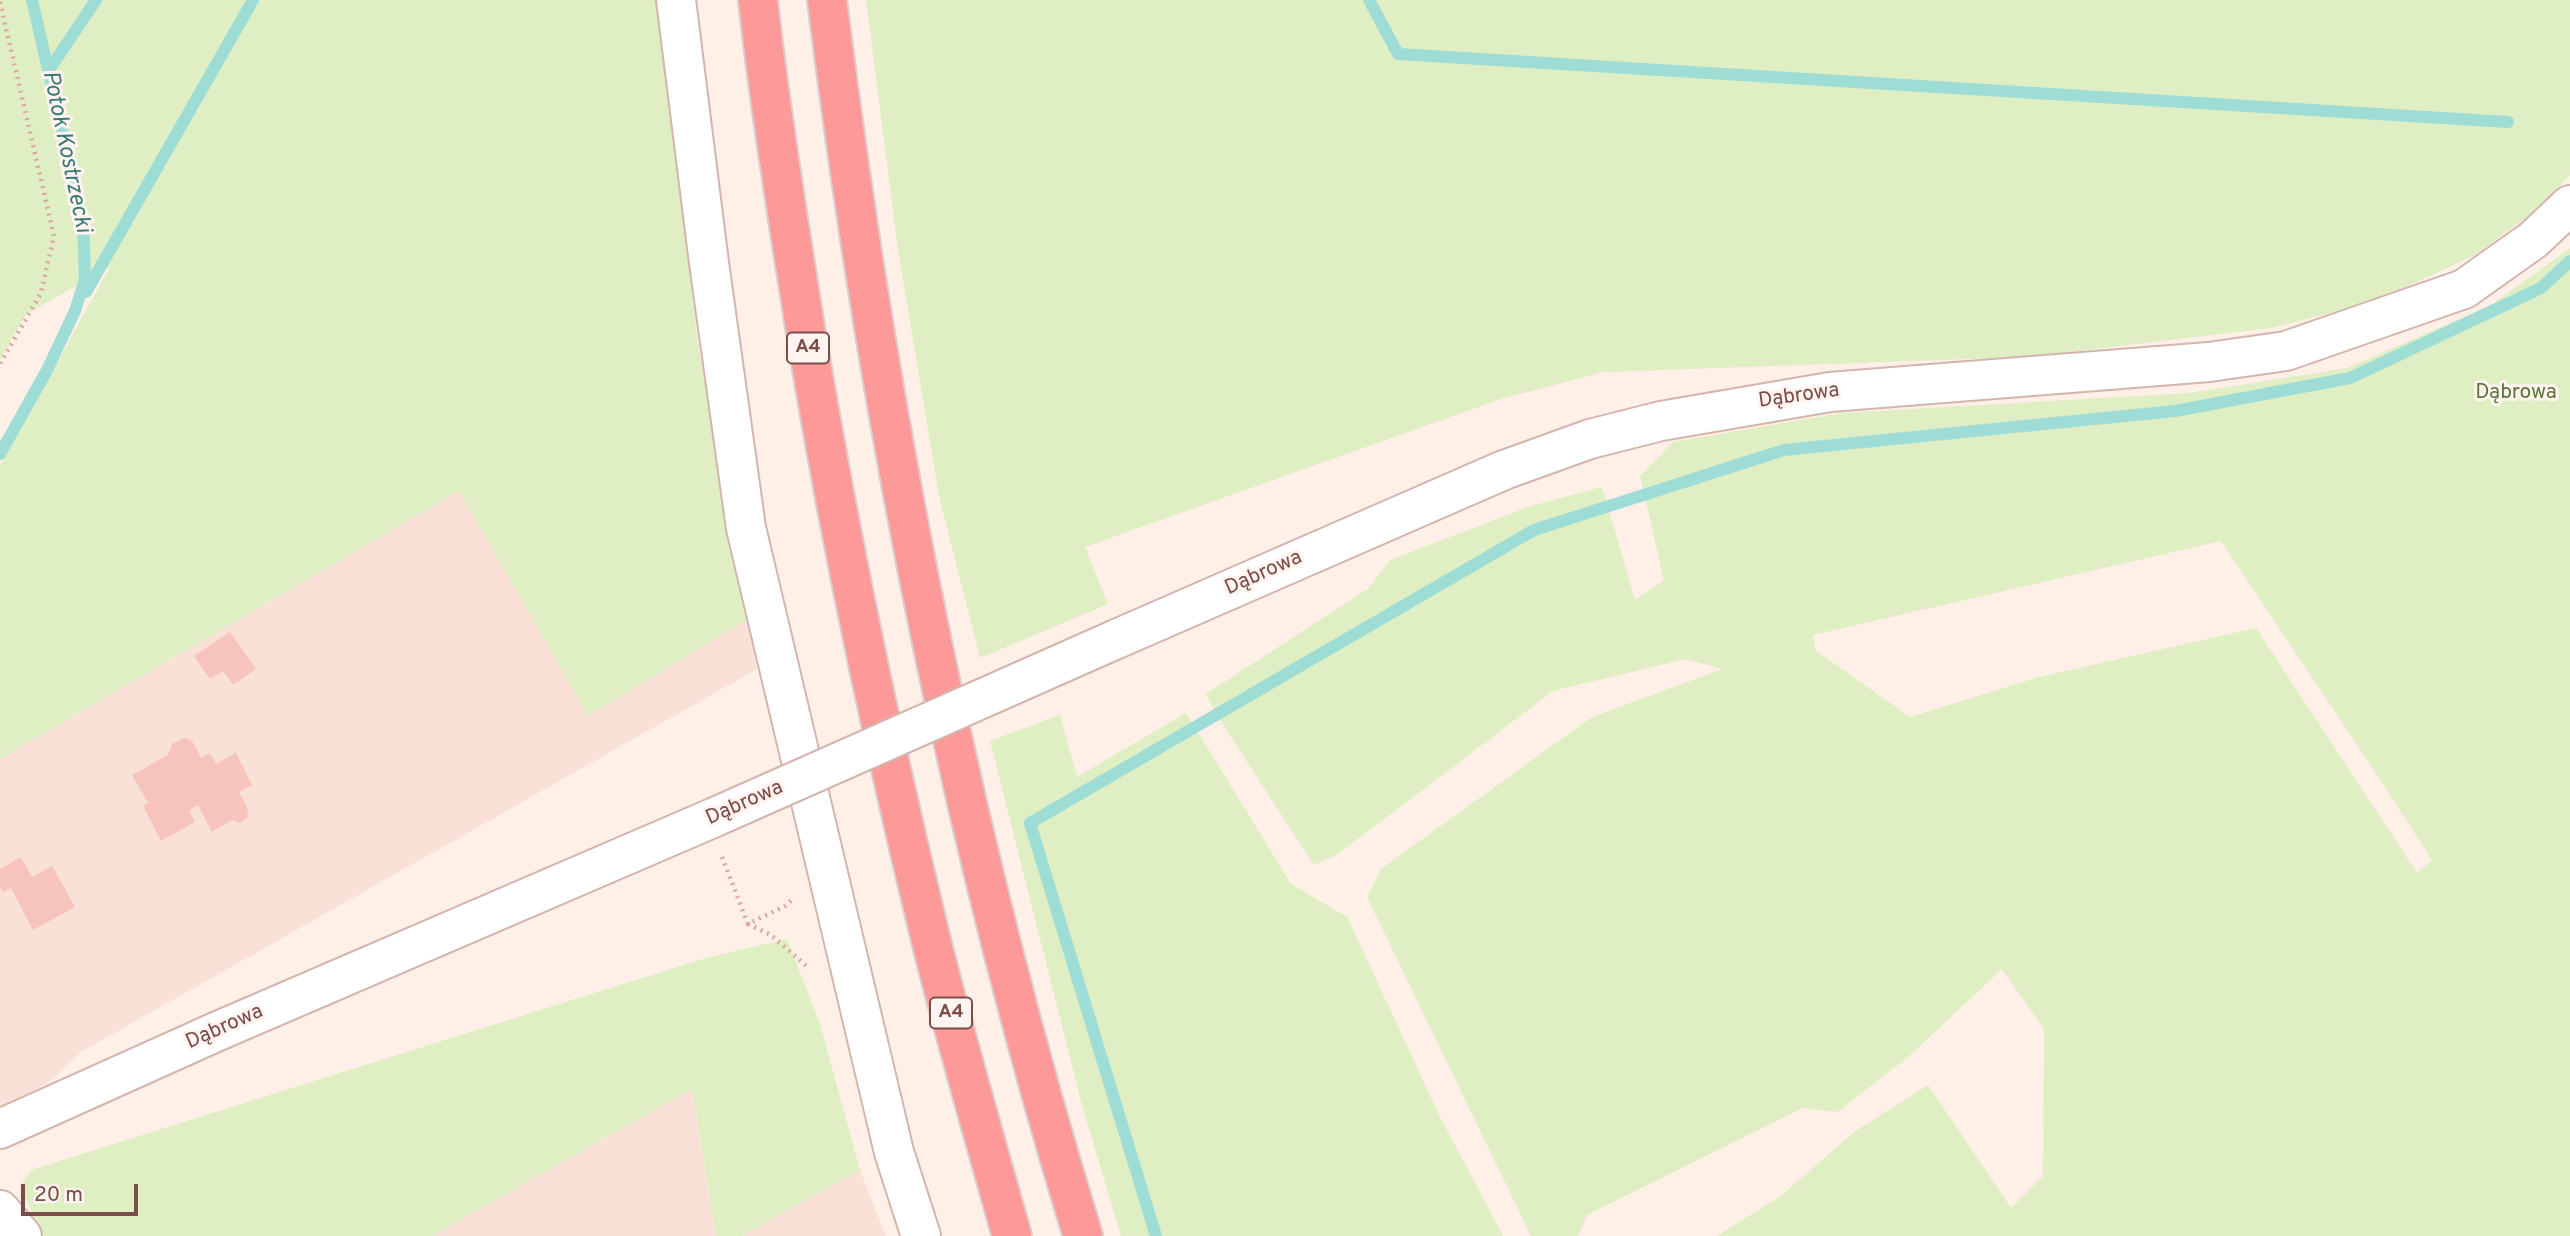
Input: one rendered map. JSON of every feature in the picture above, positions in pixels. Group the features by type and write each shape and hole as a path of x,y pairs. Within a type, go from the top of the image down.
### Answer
{"highway":[{"name":"A4","path":"758,0 811,370 844,544 931,938 1012,1236"},
{"path":"827,0 878,364 924,605 999,933 1032,1063 1083,1236"}],"street":[{"path":"676,0 746,528 894,1152 921,1236"},
{"name":"Dąbrowa","path":"0,1129 218,1031 717,833 1112,641 1504,470 1590,439 1661,421 1830,392 2209,362 2286,351 2464,289 2533,240 2570,205"},
{"path":"0,1210 22,1236"}],"path":[{"path":"0,2 54,236 41,293 0,364"},
{"path":"717,833 744,916"},
{"path":"748,924 771,935 817,977"}],"shaded area":[{"path":"699,351 757,669 81,1052 52,1080 0,1109 0,759"},
{"path":"692,1089 716,1236 432,1236"},
{"path":"860,1170 886,1236 741,1236"}],"green space":[{"path":"0,0 657,0 699,351 748,619 588,716 459,491 0,759 0,466 110,267 26,314 0,360"},
{"path":"866,0 2570,0 2570,175 2536,210 2475,255 2373,302 2271,328 2026,357 1604,372 1501,399 1085,547 1108,604 980,658 939,496 898,250"},
{"path":"2570,248 2570,1236 1717,1236 1782,1195 1854,1132 1928,1085 2011,1208 2043,1176 2044,1029 2002,969 1908,1057 1837,1112 1802,1108 1587,1215 1578,1236 1531,1236 1367,897 1381,869 1592,717 1723,669 1685,659 1553,691 1335,856 1314,865 1223,725 1206,694 1369,588 1390,560 1531,506 1602,487 1635,600 1664,580 1640,476 1673,442 1842,413 2190,393 2347,368 2491,305","holes":["2221,541 2432,860 2417,873 2256,628 2039,677 1910,717 1815,650 1813,635"]},
{"path":"1186,713 1291,884 1347,917 1439,1115 1503,1236 1121,1236 1082,1105 990,741 1060,715 1077,777"},
{"path":"787,939 820,1024 860,1170 741,1236 716,1236 692,1089 432,1236 44,1236 20,1187 31,1170 706,958"}],"building":[{"path":"230,632 256,669 233,685 223,671 210,679 194,656"},
{"path":"185,738 192,741 201,758 210,753 216,764 236,753 252,785 239,792 248,809 247,818 240,823 232,820 212,832 198,805 189,810 195,822 161,841 143,806 148,803 132,775 168,755 172,744"},
{"path":"21,857 32,877 52,866 75,907 33,930 11,888 3,892 0,887 0,869"}],"waterway":[{"name":"Potok Kostrzecki","path":"0,454 47,370 75,311 85,279 83,221 32,0"},
{"path":"49,70 96,0"},
{"path":"86,292 253,0"},
{"path":"1369,0 1398,54 2508,122"},
{"path":"1156,1236 1030,823 1534,530 1784,450 2175,411 2350,378 2541,288 2570,261"}]}
